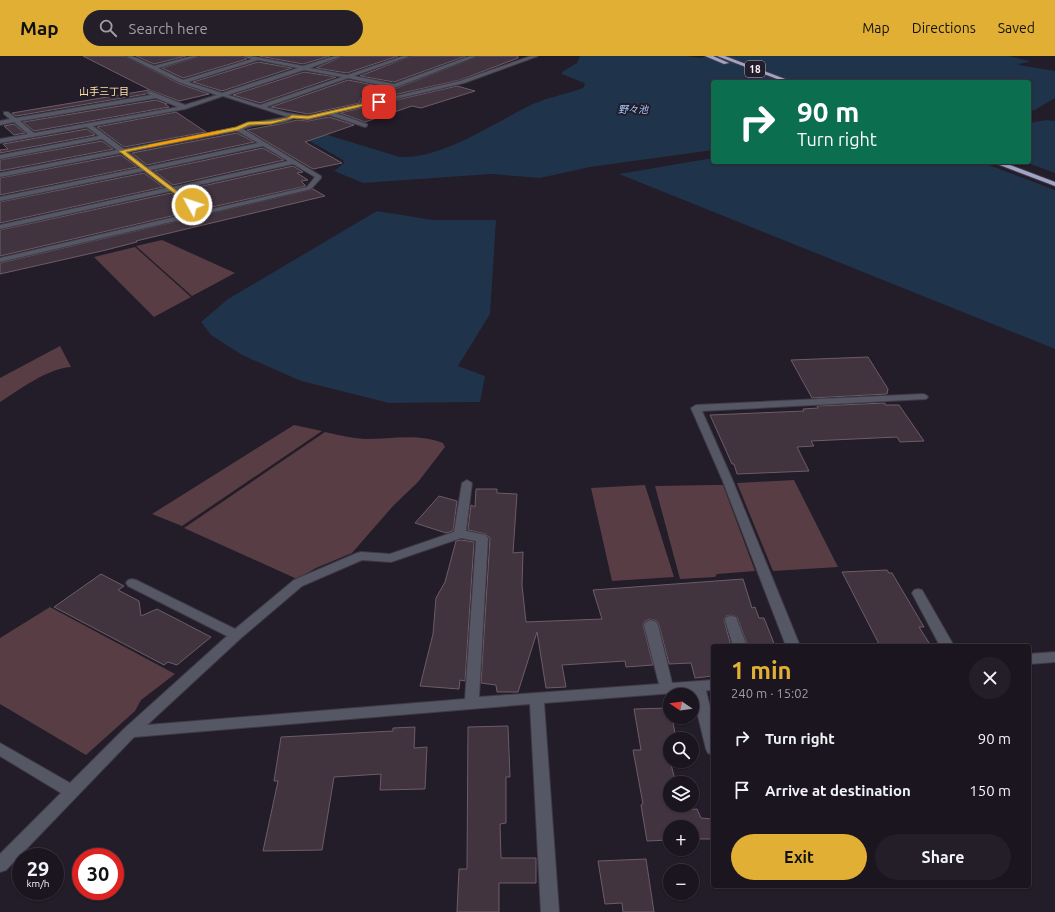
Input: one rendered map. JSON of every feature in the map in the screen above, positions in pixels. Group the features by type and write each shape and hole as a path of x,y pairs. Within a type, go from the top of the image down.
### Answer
{"highway":[{"name":"18","path":"708,56 773,80"},
{"name":"18","path":"720,56 785,80"},
{"path":"1000,164 1055,184"},
{"path":"1016,164 1055,178"}],"street":[{"path":"128,56 183,82 220,95 292,117 308,118 462,82 536,56"},
{"path":"154,68 197,56"},
{"path":"244,56 394,86"},
{"path":"183,82 268,56"},
{"path":"0,141 185,107 340,56"},
{"path":"260,107 408,56"},
{"path":"365,105 363,102 371,95 475,56"},
{"path":"146,91 185,107"},
{"path":"0,123 156,96"},
{"path":"6,113 33,135"},
{"path":"328,113 365,125"},
{"path":"0,175 238,129 248,124 271,122 289,119 292,117"},
{"path":"88,125 172,188 201,213"},
{"path":"0,260 309,188 319,177 238,129"},
{"path":"0,156 103,137"},
{"path":"0,200 264,144"},
{"path":"0,227 294,162"},
{"path":"792,644 727,479 696,408 923,397"},
{"path":"460,534 467,484"},
{"path":"0,865 130,732 236,635 298,583 361,556 391,558 460,534 482,538 472,703"},
{"path":"132,583 236,635"},
{"path":"918,592 946,644"},
{"path":"731,620 739,644"},
{"path":"651,625 668,688"},
{"path":"1031,659 1055,657"},
{"path":"683,688 711,686"},
{"path":"698,687 711,741"},
{"path":"130,732 472,703 663,689"},
{"path":"537,698 550,912"},
{"path":"0,749 71,791"}],"shaded area":[{"path":"162,240 235,273 192,296 136,246"},
{"path":"135,247 191,297 154,317 94,257"},
{"path":"60,346 71,367 52,371 0,402 0,378"},
{"path":"294,425 322,431 182,526 152,514"},
{"path":"325,432 365,439 404,437 424,438 443,443 445,447 418,482 393,506 352,553 316,568 297,579 184,528"},
{"path":"794,480 838,567 773,571 737,483"},
{"path":"645,485 674,577 612,581 591,488"},
{"path":"723,485 755,571 717,574 715,577 680,579 655,486"},
{"path":"50,607 175,674 141,700 135,711 86,755 0,704 0,638"}],"water":[{"name":"野々池","path":"580,56 688,56 699,58 711,56 1009,56 1029,61 1019,65 1055,71 1055,98 1035,110 1031,111 1031,80 711,80 711,150 590,167 540,178 491,174 363,183 334,171 344,163 343,160 287,128 298,126 400,157 431,153 464,140 546,99 583,88 585,85 584,83 562,74 562,72 577,63"},
{"path":"1046,120 1055,121 1055,173 1030,164 1031,123"},
{"path":"711,158 711,164 986,164 1055,190 1055,349 619,174"},
{"path":"377,211 433,220 496,220 490,314 458,366 485,376 480,402 389,403 301,381 242,355 211,335 201,322 228,299"}],"building":[{"path":"83,56 125,56 180,84 209,94 179,101 150,90"},
{"path":"136,56 186,56 154,64"},
{"path":"200,56 241,56 247,59 183,78 162,68"},
{"path":"259,56 330,56 303,64"},
{"path":"343,56 398,56 347,73 316,68"},
{"path":"411,56 466,56 394,82 360,76"},
{"path":"478,56 518,56 518,58 460,80 371,100 374,97"},
{"path":"258,62 292,68 222,91 193,82"},
{"path":"304,72 336,77 260,103 233,95"},
{"path":"348,80 384,87 368,93 360,100 360,103 308,114 271,107"},
{"path":"457,86 475,91 421,108 412,106 365,122 340,113"},
{"path":"149,90 146,94 16,116 12,113"},
{"path":"156,100 167,104 165,104 169,107 34,131 23,122"},
{"path":"176,112 206,132 124,147 97,127"},
{"path":"329,117 354,125 305,142 342,163 313,169 247,130 297,120 308,121"},
{"path":"14,124 25,133 14,135 4,126"},
{"path":"87,129 95,135 0,153 0,150 8,149 3,144"},
{"path":"237,133 254,142 147,165 132,153"},
{"path":"102,141 113,149 0,171 0,160"},
{"path":"263,148 284,160 173,185 154,171"},
{"path":"121,155 137,167 0,195 0,178"},
{"path":"293,166 303,172 297,173 308,180 301,181 306,186 203,209 180,191"},
{"path":"144,173 163,187 0,223 0,202"},
{"path":"313,189 325,196 136,241 137,242 106,250 0,274 0,263"},
{"path":"171,193 193,211 0,256 0,230"},
{"path":"868,357 888,389 887,394 812,398 791,360"},
{"path":"885,403 885,405 899,405 924,441 900,442 897,437 811,441 814,446 797,447 809,471 737,474 734,464 732,464 710,415 804,411 803,409 818,408 817,406"},
{"path":"476,489 497,489 497,493 517,494 513,553 523,552 522,585 526,622 602,619 593,590 743,579 752,608 755,607 759,618 764,618 774,644 747,644 737,617 731,615 726,616 724,620 730,644 711,644 711,676 695,678 691,663 669,664 659,625 657,621 650,619 645,621 643,625 653,665 626,667 625,661 562,665 566,687 546,688 537,632 518,692 497,692 496,685 481,683 490,538 486,534 468,530 471,505 475,507"},
{"path":"439,496 457,501 453,531 446,533 415,523"},
{"path":"461,540 474,542 465,681 460,680 459,689 420,686 433,634 436,598 445,582 456,541"},
{"path":"887,570 889,573 892,573 924,627 919,627 930,644 879,644 842,572"},
{"path":"101,574 124,586 118,590 139,601 141,616 157,609 211,637 177,665 168,662 164,665 54,607"},
{"path":"663,708 663,724 673,724 675,732 663,732 663,768 672,768 674,776 663,776 663,812 698,812 701,818 711,819 711,839 699,839 699,820 663,820 663,840 647,841 641,805 643,804 633,750 641,750 634,709"},
{"path":"508,726 510,777 506,777 506,823 500,824 501,858 536,858 536,883 499,883 499,912 457,912 459,869 467,869 468,727"},
{"path":"415,727 414,748 427,747 425,789 380,790 381,774 334,777 322,850 263,851 278,781 274,781 281,737 393,731 393,728"},
{"path":"646,859 654,912 623,912 622,903 605,904 598,861"}],"slow traffic":[{"path":"150,145 219,132"}],"district":[{"name":"山手三丁目","path":"104,91"}],"route":[{"path":"192,205 172,188 122,151 238,129 248,124 271,122 289,119 292,117 308,118 379,102"}]}
